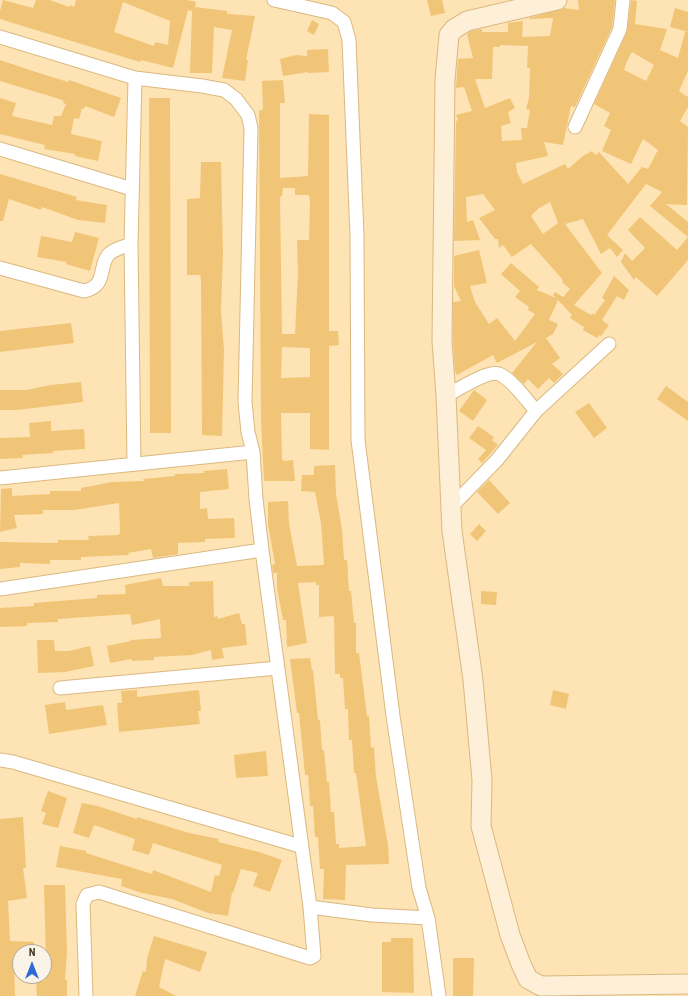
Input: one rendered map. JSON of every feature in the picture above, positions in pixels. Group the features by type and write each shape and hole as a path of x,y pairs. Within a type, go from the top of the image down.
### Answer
{"street":[{"path":"274,0 332,13 344,22 349,40 357,236 358,440 395,724 419,888 428,918 439,996"},
{"path":"557,0 467,21 454,29 449,35 445,80 442,341 452,531 472,680 482,780 481,826 510,935 528,978 540,986 688,984"},
{"path":"575,127 620,29 623,0"},
{"path":"0,37 136,78 224,90 236,99 248,115 251,128 245,402 248,432 253,452 256,499 262,550 300,846 310,907 314,956 310,958 99,892 87,895 83,904 86,996"},
{"path":"134,464 131,244 136,78"},
{"path":"0,150 132,189"},
{"path":"0,268 84,291 92,289 98,284 108,256 112,251 131,244"},
{"path":"451,507 497,460 536,411 609,344"},
{"path":"446,396 489,374 499,374 506,378 536,411"},
{"path":"0,478 253,452"},
{"path":"0,589 262,550"},
{"path":"60,688 278,668"},
{"path":"0,760 13,762 300,846"},
{"path":"310,907 372,915 428,918"}],"building":[{"path":"3,0 33,8 36,0 50,0 69,7 70,5 74,7 76,0 187,0 196,2 195,7 227,11 227,14 255,16 246,60 248,60 245,81 222,78 232,30 214,27 212,73 190,73 192,11 188,10 173,68 141,60 140,62 0,19 0,11","holes":["123,2 170,21 168,45 155,42 154,46 114,32"]},
{"path":"427,0 442,0 445,13 431,16"},
{"path":"578,0 615,0 612,27 575,107 571,106 563,145 544,142 548,156 516,163 517,172 523,184 565,164 568,169 583,156 592,151 596,155 599,152 628,184 642,167 648,169 658,150 643,139 631,164 602,151 611,130 604,126 610,113 594,104 627,32 631,0 637,1 635,24 667,29 660,50 678,58 685,32 688,32 688,71 679,91 688,97 688,107 680,121 688,127 687,205 666,204 688,222 688,237 650,206 662,192 646,184 607,235 623,250 617,257 610,248 601,254 583,219 565,224 602,273 574,305 591,315 592,313 594,315 605,300 602,298 614,276 629,290 624,300 617,296 602,320 609,325 601,336 599,335 597,338 583,330 584,327 570,318 572,315 558,300 549,320 558,324 553,334 546,338 560,358 552,364 563,374 554,383 549,378 538,389 528,379 524,384 512,373 537,342 497,363 493,355 457,375 455,371 453,341 453,302 461,301 454,286 454,256 479,250 487,283 470,286 475,302 489,324 497,318 515,341 535,314 528,310 529,307 515,297 520,291 501,274 511,263 539,287 537,290 556,298 553,295 555,292 563,297 570,289 562,282 563,280 531,244 512,257 503,245 499,248 498,239 495,239 479,218 495,210 483,194 466,197 467,222 473,220 480,240 454,241 456,121 458,120 456,115 472,111 464,87 456,88 458,59 473,58 467,34 471,31 482,29 482,32 508,32 508,23 523,21 522,37 550,36 553,18 529,18 564,8 579,10","holes":["500,45 528,46 527,68 530,68 529,98 526,109 530,110 527,128 521,128 522,140 502,141 501,126 511,123 508,112 515,108 510,98 485,108 475,79 492,79 493,47 500,47","632,52 654,65 646,81 624,70","550,202 558,223 543,234 531,216 539,208"]},
{"path":"675,8 688,12 688,32 670,27"},
{"path":"312,20 319,24 314,35 307,31"},
{"path":"328,49 329,72 308,72 283,76 280,59 296,55 307,56 307,50"},
{"path":"0,60 68,82 69,80 121,98 114,117 85,106 84,109 82,108 79,119 74,118 71,134 102,141 98,161 75,156 75,154 44,149 45,145 0,134 0,98 16,103 12,116 52,125 54,116 61,116 66,104 63,103 64,101 56,98 0,81"},
{"path":"283,80 285,103 280,103 280,178 308,176 309,114 329,115 329,331 338,331 339,345 329,346 329,450 310,449 310,413 281,413 282,459 284,461 293,460 295,481 264,481 261,420 259,110 263,110 262,81","holes":["283,188 295,188 295,195 309,195 310,201 309,240 297,240 298,274 295,334 282,334 280,197 282,196","282,347 310,348 310,377 281,378"]},
{"path":"149,98 170,98 171,433 150,433"},
{"path":"201,162 221,162 223,254 221,311 224,350 222,436 202,435 201,280 200,275 187,275 187,199 200,198"},
{"path":"0,174 77,197 76,200 107,205 105,223 78,220 42,207 41,210 9,199 3,221 0,221"},
{"path":"640,217 677,250 688,237 688,260 657,296 636,277 634,280 621,262 625,253 632,261 645,248 628,230"},
{"path":"75,232 99,238 90,271 66,264 67,262 37,257 41,236 72,242"},
{"path":"71,323 74,343 0,352 0,331"},
{"path":"81,382 83,402 17,410 0,410 0,390 27,390 50,385"},
{"path":"666,386 688,402 688,421 657,399"},
{"path":"474,390 487,400 473,421 459,411"},
{"path":"589,403 607,428 594,438 575,412"},
{"path":"51,421 51,431 84,429 85,449 53,451 53,453 22,455 23,458 0,459 0,438 30,437 29,423"},
{"path":"478,426 494,437 492,440 498,445 482,463 478,459 486,450 469,438"},
{"path":"335,465 336,494 342,529 344,560 347,560 349,591 351,591 354,623 356,623 356,653 359,653 367,716 369,716 371,748 374,747 376,777 388,845 389,864 346,865 345,900 323,899 324,869 320,869 318,837 315,837 313,806 310,806 308,775 305,775 299,713 297,713 290,659 310,658 313,670 318,720 320,720 322,750 324,750 327,782 329,782 331,812 334,812 336,844 339,844 339,848 366,846 356,773 354,773 352,740 349,740 348,709 345,709 343,678 340,678 340,674 335,674 334,616 319,617 319,585 316,585 316,582 298,583 307,643 287,647 286,620 283,620 277,588 277,573 273,573 272,565 275,564 268,524 268,502 288,501 289,524 297,566 324,565 321,523 315,492 301,491 302,475 314,475 314,466"},
{"path":"227,469 229,489 200,492 200,509 207,508 208,519 234,518 235,538 205,539 205,542 178,543 178,554 153,558 151,549 128,553 129,555 81,557 81,560 50,560 50,564 20,563 20,567 0,569 0,542 58,543 58,540 89,540 88,536 118,535 120,533 119,503 74,510 43,510 43,514 14,515 17,528 0,532 1,489 12,488 12,496 50,494 50,491 81,491 81,488 112,482 144,481 143,479 175,476 175,474 204,473 204,471"},
{"path":"489,480 510,503 498,514 477,492"},
{"path":"479,524 486,531 477,541 470,534"},
{"path":"161,578 163,586 189,586 189,582 213,581 214,617 217,616 218,619 239,613 242,624 245,624 247,645 222,648 224,658 212,660 211,650 192,655 154,657 154,660 132,661 131,659 110,663 107,646 131,640 161,638 160,619 132,625 130,614 58,619 58,622 27,623 27,626 0,627 0,608 34,606 34,603 97,598 97,595 126,594 125,585"},
{"path":"481,591 497,592 496,605 481,604"},
{"path":"37,640 54,640 55,651 69,651 90,646 94,666 65,672 38,673"},
{"path":"137,690 137,697 199,690 201,711 198,711 200,724 119,732 117,703 122,703 121,691"},
{"path":"553,690 569,694 566,709 550,705"},
{"path":"65,702 66,710 103,705 107,725 49,734 45,705"},
{"path":"266,751 268,776 236,778 234,755"},
{"path":"48,791 67,798 58,828 42,824 46,813 41,811"},
{"path":"82,803 98,806 137,819 137,817 189,833 219,839 218,842 259,852 282,860 270,892 253,886 258,873 241,869 233,893 232,892 228,916 208,913 172,899 142,893 121,886 122,879 56,867 60,846 86,851 86,853 152,874 153,870 211,892 215,875 219,876 222,865 153,843 149,855 132,850 135,839 94,825 89,838 73,833"},
{"path":"23,817 26,868 23,868 27,898 8,901 10,941 34,942 34,944 12,944 12,984 15,984 15,996 0,996 0,819"},
{"path":"44,885 65,885 67,952 65,980 67,980 67,996 37,996 36,984 52,984 52,944 46,944"},
{"path":"154,936 207,952 200,972 165,959 159,987 176,996 135,996 143,971 146,972 147,958"},
{"path":"391,938 413,938 414,993 382,992 382,942 391,942"},
{"path":"453,958 474,958 473,996 453,996"}]}
